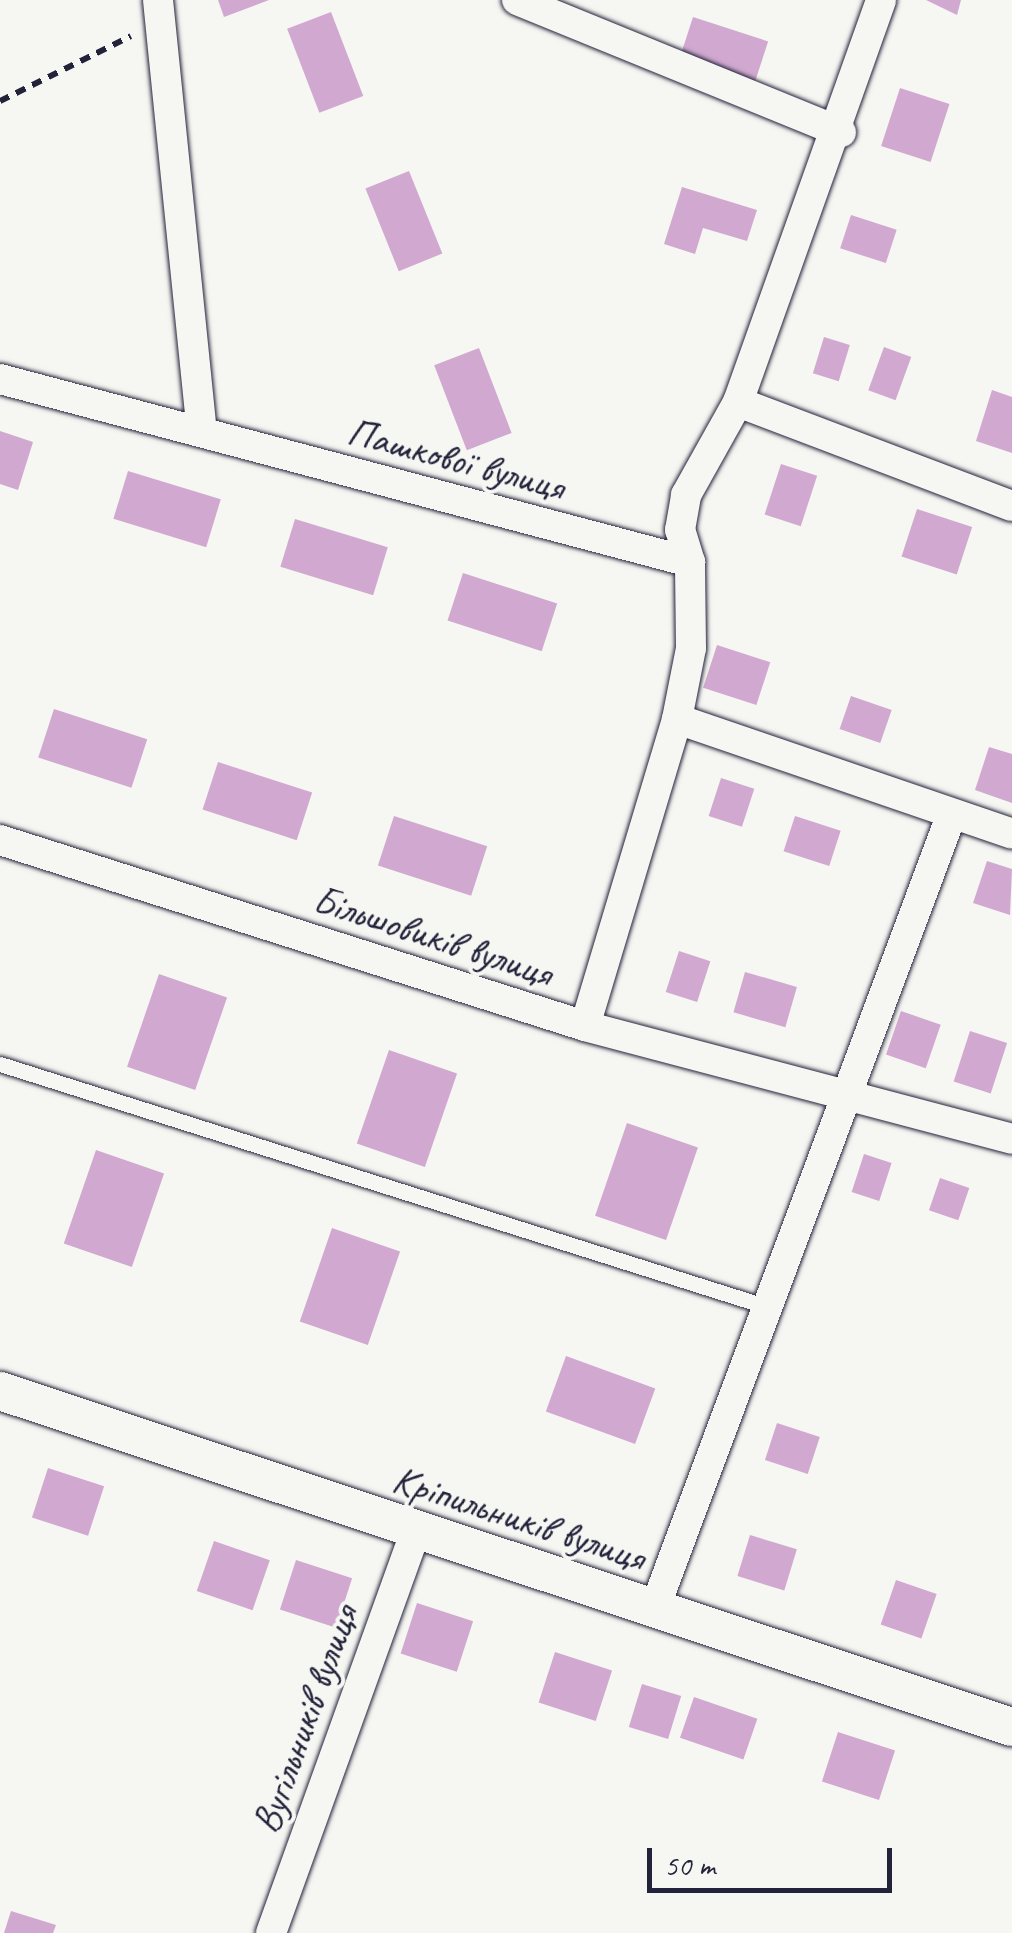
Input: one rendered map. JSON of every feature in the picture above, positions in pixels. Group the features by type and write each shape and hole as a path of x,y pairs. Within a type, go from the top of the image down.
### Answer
{"street":[{"path":"517,0 840,132"},
{"path":"585,1026 678,719 691,648 690,562 680,530 686,494 738,402 840,132 880,0"},
{"path":"160,8 202,430"},
{"name":"Пашкової вулиця","path":"0,379 690,562"},
{"path":"738,402 1012,506"},
{"path":"678,719 1012,834"},
{"path":"654,1610 951,816"},
{"name":"Більшовиків вулиця","path":"0,840 585,1026 1012,1139"},
{"name":"Кріпильників вулиця","path":"0,1391 415,1532 1012,1726"},
{"name":"Вугільників вулиця","path":"270,1933 415,1532"}],"lane":[{"path":"0,1064 768,1307"}],"path":[{"path":"0,100 160,8"}],"building":[{"path":"218,0 269,0 224,17"},
{"path":"926,0 961,0 957,15"},
{"path":"331,12 363,96 319,113 287,29"},
{"path":"693,17 768,41 755,81 680,57"},
{"path":"900,88 949,104 931,162 881,146"},
{"path":"409,171 442,254 399,271 365,189"},
{"path":"682,187 757,210 747,241 703,228 695,254 664,244"},
{"path":"851,215 897,230 886,263 840,248"},
{"path":"824,337 850,345 839,381 813,373"},
{"path":"884,347 911,357 896,400 868,390"},
{"path":"479,348 512,433 467,450 434,365"},
{"path":"992,390 1012,397 1012,453 976,441"},
{"path":"0,431 33,442 18,490 0,484"},
{"path":"781,464 817,476 801,526 765,514"},
{"path":"128,471 221,499 206,547 113,519"},
{"path":"917,509 972,527 957,574 902,557"},
{"path":"295,519 388,547 373,595 280,567"},
{"path":"463,573 557,604 542,651 448,621"},
{"path":"717,645 770,662 756,705 703,688"},
{"path":"851,696 892,710 880,743 840,729"},
{"path":"54,709 147,739 131,788 38,758"},
{"path":"989,747 1012,754 1012,803 975,790"},
{"path":"218,762 312,793 297,840 203,810"},
{"path":"721,778 754,789 742,827 709,816"},
{"path":"394,816 487,846 471,896 378,865"},
{"path":"795,816 841,831 829,866 784,851"},
{"path":"987,861 1012,869 1010,915 973,903"},
{"path":"679,951 710,961 697,1002 666,992"},
{"path":"745,972 797,987 785,1027 733,1012"},
{"path":"159,974 227,997 195,1090 127,1067"},
{"path":"901,1011 941,1025 926,1068 886,1054"},
{"path":"970,1031 1007,1043 991,1093 954,1081"},
{"path":"389,1050 457,1073 425,1167 357,1144"},
{"path":"627,1123 698,1147 666,1240 595,1216"},
{"path":"96,1150 164,1173 132,1267 64,1244"},
{"path":"864,1154 892,1163 879,1201 852,1192"},
{"path":"940,1178 969,1188 958,1220 929,1210"},
{"path":"332,1228 400,1251 368,1345 300,1322"},
{"path":"566,1356 655,1388 635,1444 546,1411"},
{"path":"777,1423 820,1437 808,1474 765,1460"},
{"path":"48,1468 104,1486 88,1536 32,1517"},
{"path":"750,1535 797,1549 784,1590 737,1576"},
{"path":"214,1541 270,1560 253,1610 197,1591"},
{"path":"296,1560 352,1578 336,1628 280,1609"},
{"path":"896,1580 937,1594 921,1638 881,1624"},
{"path":"417,1603 473,1621 457,1672 401,1653"},
{"path":"555,1652 612,1671 596,1721 539,1702"},
{"path":"642,1684 681,1696 668,1739 629,1727"},
{"path":"694,1697 757,1719 743,1759 680,1738"},
{"path":"838,1732 895,1751 879,1800 822,1781"},
{"path":"11,1911 56,1925 53,1933 4,1933"}]}
